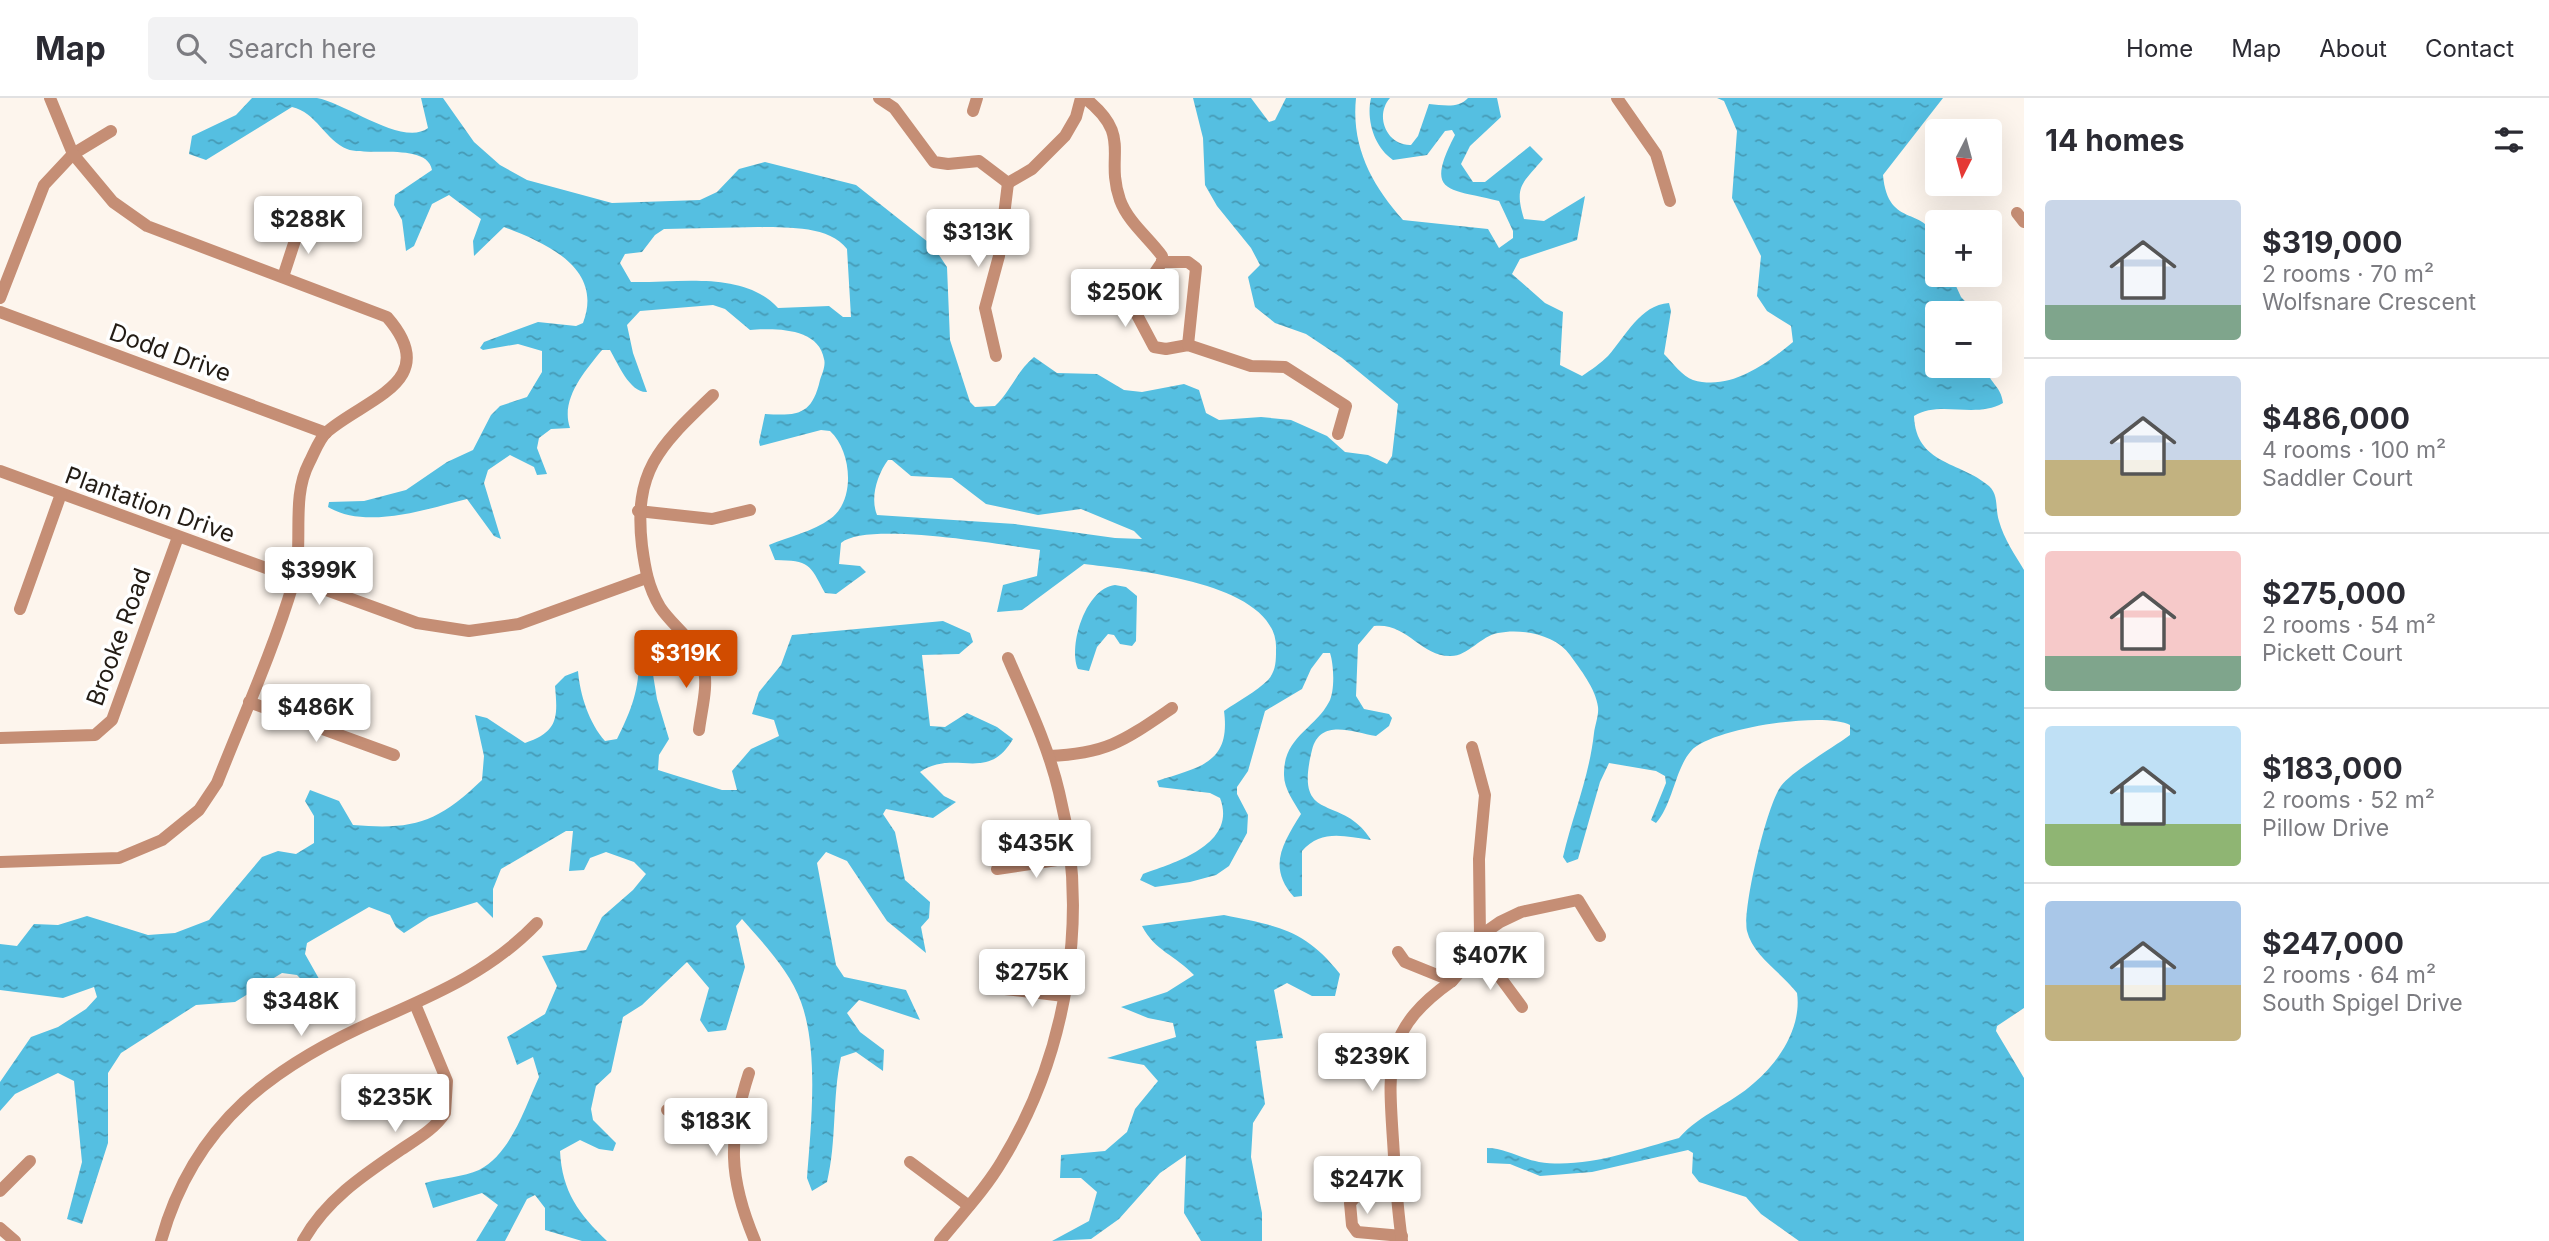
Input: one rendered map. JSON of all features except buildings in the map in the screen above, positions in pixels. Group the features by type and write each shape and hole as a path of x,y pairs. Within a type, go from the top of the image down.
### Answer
{"street":[{"path":"0,862 119,858 162,840 199,810 217,783 294,581 302,477 326,433 383,397 399,381 406,364 403,336 387,317 146,226 113,202 73,154 50,98"},
{"path":"879,98 894,108 934,162 948,164 979,161 1008,183"},
{"path":"973,111 977,98"},
{"path":"1008,183 1032,169 1065,136 1083,98 1111,124 1116,144 1120,201 1162,256 1163,262 1137,295 1136,313 1154,347 1166,349 1188,345 1251,366 1277,366 1293,371 1346,406 1338,434"},
{"path":"1619,101 1656,154 1670,201"},
{"path":"0,298 44,185 73,154 111,131"},
{"path":"996,356 985,308 999,256 1008,183"},
{"path":"284,277 300,225"},
{"path":"1163,262 1188,262 1196,268 1188,345"},
{"name":"Dodd Drive","path":"0,313 326,433"},
{"path":"699,730 705,670 695,646 660,607 646,578 638,511 646,477 665,441 713,395"},
{"name":"Plantation Drive","path":"0,471 294,581 417,623 469,631 519,624 646,578"},
{"path":"20,609 61,494"},
{"path":"638,511 712,519 750,510"},
{"name":"Brooke Road","path":"0,738 95,735 112,720 178,537"},
{"path":"940,1241 1003,1160 1030,1103 1056,1034 1073,930 1070,858 1060,794 1049,756 1008,658"},
{"path":"249,702 394,755"},
{"path":"1049,756 1093,753 1108,748 1172,708"},
{"path":"1396,1190 1356,1196 1350,1203 1350,1213 1357,1232 1402,1239 1388,1084 1392,1060 1411,1016 1428,998 1452,981 1474,954 1480,936 1479,859 1485,795 1472,747"},
{"path":"997,869 1070,858"},
{"path":"1480,936 1521,912 1578,900 1600,936"},
{"path":"161,1241 176,1192 200,1152 219,1126 256,1090 313,1051 484,969 537,923"},
{"path":"1398,952 1405,962 1452,981"},
{"path":"1474,954 1494,969 1522,1007"},
{"path":"1004,989 1064,996"},
{"path":"303,1241 320,1215 338,1196 423,1136 445,1113 447,1081 415,1004"},
{"path":"749,1073 735,1122 735,1183 755,1241"},
{"path":"667,1110 735,1122"},
{"path":"0,1191 30,1161"},
{"path":"910,1162 969,1206"},
{"path":"0,1228 15,1241"}],"water":[{"path":"252,98 317,98 390,128 417,132 428,128 421,98 443,98 474,142 500,165 527,180 612,203 700,200 717,192 739,169 765,162 856,185 933,246 947,267 950,340 970,402 975,407 995,406 1034,357 1057,373 1097,374 1124,390 1142,392 1184,384 1199,390 1206,413 1219,420 1261,417 1291,420 1327,436 1345,452 1368,455 1387,464 1392,456 1398,404 1342,358 1306,334 1275,323 1255,307 1248,277 1260,265 1251,248 1217,206 1205,185 1203,138 1193,98 1251,98 1269,122 1275,120 1286,98 1356,98 1355,116 1360,149 1373,179 1403,220 1488,229 1499,248 1513,238 1513,231 1499,201 1454,190 1446,186 1442,179 1446,155 1455,135 1452,130 1445,131 1427,155 1393,160 1376,140 1370,115 1371,98 1390,98 1383,113 1386,129 1395,141 1411,145 1418,136 1429,104 1450,106 1460,104 1468,98 1497,98 1501,117 1470,146 1461,164 1473,182 1485,182 1530,146 1543,159 1520,192 1524,219 1544,221 1585,196 1577,240 1520,259 1512,274 1545,303 1563,312 1560,365 1582,376 1608,356 1642,315 1659,305 1669,303 1671,311 1664,354 1685,376 1693,380 1720,382 1734,379 1759,367 1793,342 1791,326 1767,311 1757,296 1761,256 1732,198 1737,131 1724,101 1717,98 1943,98 1883,175 1886,193 1892,204 1925,224 1925,287 1956,287 1965,301 1925,301 1925,378 1990,378 2000,392 2003,403 1981,410 1935,409 1914,416 1922,444 1931,453 1978,478 1992,490 2001,528 2024,570 2024,1008 1997,1026 1996,1031 2024,1078 2024,1241 1799,1241 1761,1214 1746,1197 1699,1182 1692,1173 1693,1153 1688,1150 1592,1172 1540,1176 1510,1164 1487,1163 1487,1148 1539,1162 1574,1163 1610,1157 1679,1138 1696,1122 1745,1090 1772,1065 1787,1043 1798,1006 1797,993 1755,948 1747,931 1748,902 1757,857 1769,813 1781,786 1803,767 1850,735 1850,725 1817,720 1769,724 1721,735 1703,743 1686,758 1656,823 1651,820 1666,783 1665,776 1656,771 1609,763 1600,782 1578,859 1567,863 1563,857 1588,765 1598,710 1591,686 1570,655 1556,642 1547,638 1528,632 1507,632 1492,635 1457,655 1440,655 1396,629 1374,626 1358,645 1356,696 1364,709 1389,714 1392,718 1389,726 1376,736 1347,730 1329,730 1322,734 1312,750 1308,774 1309,790 1315,800 1347,817 1371,840 1334,836 1317,839 1302,851 1302,896 1294,897 1286,886 1281,875 1281,855 1301,814 1286,785 1285,762 1294,742 1323,711 1331,697 1331,658 1330,653 1323,653 1311,669 1302,689 1265,711 1248,771 1237,787 1237,794 1248,815 1247,833 1229,866 1216,875 1155,887 1140,880 1143,874 1199,850 1220,828 1223,814 1220,798 1210,793 1159,787 1157,781 1209,761 1222,742 1225,729 1224,711 1271,677 1276,650 1271,627 1254,609 1230,594 1200,584 1135,570 1084,564 1022,610 997,612 1003,585 1037,576 1040,550 905,534 855,537 841,543 839,564 860,566 866,572 836,594 825,593 807,566 795,561 775,560 769,545 816,527 838,511 847,489 847,463 843,451 830,431 821,430 760,446 759,442 765,414 802,411 813,400 824,367 820,348 814,341 794,332 750,330 725,309 713,305 640,311 627,325 633,353 647,392 630,383 610,350 602,350 571,396 568,407 570,428 551,429 539,438 537,448 547,474 537,475 534,467 510,455 488,470 484,483 501,539 494,536 467,499 397,515 360,517 343,514 328,507 329,502 364,501 406,490 447,462 473,450 491,415 500,406 527,397 542,372 542,351 518,344 483,350 480,348 484,342 538,322 576,326 583,323 587,304 585,287 567,260 537,241 504,227 474,256 473,241 481,219 449,195 432,204 414,246 406,251 402,220 394,205 395,195 432,170 428,161 408,153 347,149 300,110 292,107 206,160 189,154 192,136 236,115","holes":["793,228 829,236 847,249 851,317 843,317 829,306 778,308 764,296 729,283 631,282 620,263 625,254 642,252 655,235 664,229","888,460 892,460 911,476 952,478 986,504 1038,515 1081,509 1134,531 1142,539 1115,538 1015,524 877,515 874,501 876,487"]},
{"path":"1115,585 1126,587 1137,596 1136,641 1132,646 1120,644 1114,635 1108,634 1097,647 1089,671 1078,669 1075,646 1082,619 1096,596 1105,588"},
{"path":"943,621 970,633 973,642 959,654 922,655 930,726 945,727 967,713 997,727 1013,739 1003,752 992,760 981,763 946,763 920,772 944,796 956,802 933,818 886,809 883,814 895,832 905,880 930,902 929,918 921,927 926,953 887,921 847,861 826,852 817,863 836,965 844,977 906,990 920,1020 859,1000 847,1013 860,1032 884,1050 883,1071 856,1052 841,1057 827,1182 812,1191 807,1178 812,1066 807,1021 790,979 742,919 736,926 745,967 726,1030 708,1032 700,1020 709,988 687,962 642,1005 623,1017 611,1072 596,1086 591,1109 593,1120 616,1143 613,1151 599,1149 580,1140 560,1151 568,1190 580,1211 607,1241 582,1241 545,1230 545,1208 535,1195 527,1199 505,1241 476,1241 498,1205 482,1193 433,1208 425,1183 473,1172 490,1163 516,1129 539,1077 533,1057 517,1065 507,1037 545,1014 557,986 542,956 586,950 602,917 633,890 646,874 634,862 606,852 590,858 584,870 569,871 573,831 566,831 501,869 493,889 493,918 477,902 429,917 404,933 396,927 390,915 369,907 307,943 305,954 327,993 320,999 297,975 282,973 235,1002 196,1005 121,1053 108,1073 108,1143 82,1224 67,1219 82,1162 74,1081 58,1073 15,1094 0,1111 0,1082 31,1037 58,1027 86,1009 97,997 94,987 63,998 0,990 0,944 17,946 34,924 58,925 87,916 148,935 175,933 209,920 262,857 278,851 296,854 314,843 314,816 305,801 310,790 339,801 353,825 409,824 437,814 482,780 484,756 475,715 487,718 525,743 536,739 550,729 554,722 555,686 565,676 578,671 583,699 594,726 605,741 617,739 634,696 639,651 649,650 657,699 669,739 659,755 658,770 722,790 737,790 732,771 751,749 779,736 774,720 752,714 759,692 781,665 792,635"},
{"path":"1224,915 1275,927 1302,938 1315,947 1340,974 1335,996 1312,996 1287,983 1274,990 1283,1038 1256,1041 1265,1104 1253,1123 1251,1157 1262,1213 1262,1241 1201,1241 1184,1213 1186,1155 1160,1173 1119,1219 1091,1239 1052,1241 1089,1221 1097,1192 1081,1178 1060,1178 1061,1155 1105,1151 1127,1132 1135,1109 1158,1081 1144,1065 1107,1058 1176,1037 1173,1023 1148,1018 1121,1007 1167,992 1194,975 1159,947 1142,926"}]}
